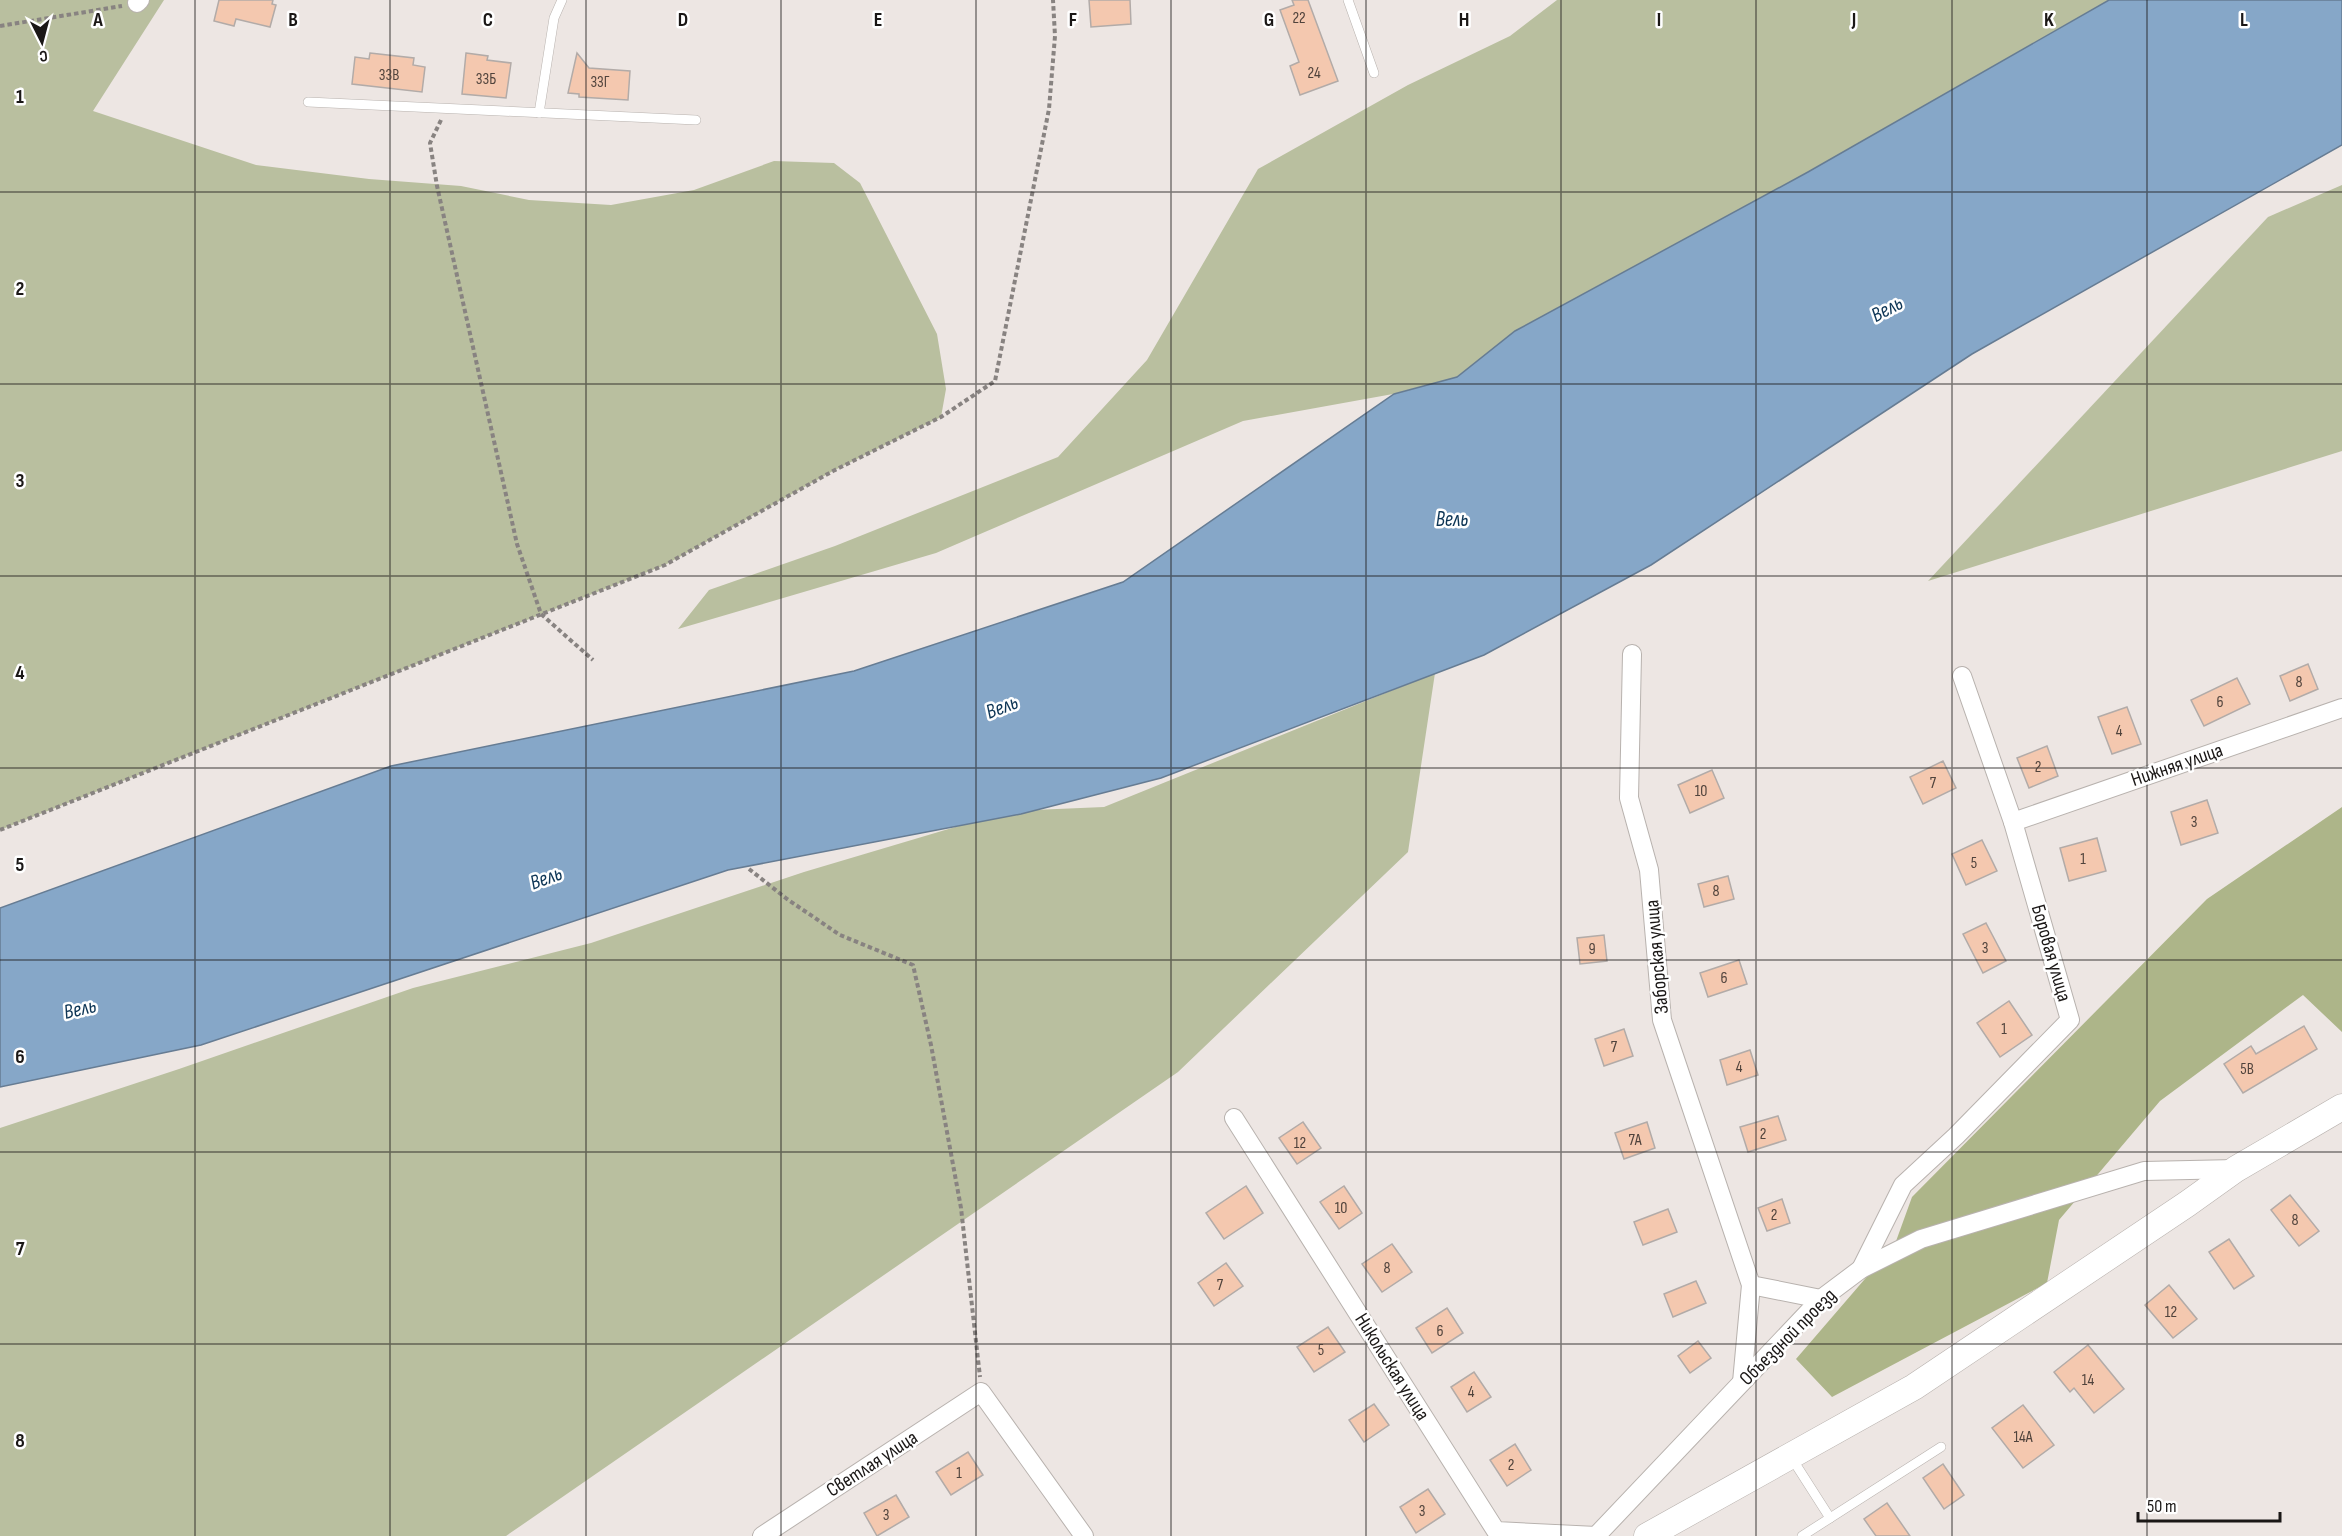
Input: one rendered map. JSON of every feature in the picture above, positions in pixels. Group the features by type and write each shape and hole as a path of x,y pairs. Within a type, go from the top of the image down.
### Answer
{"main road":[{"path":"1647,1536 1914,1387 2178,1211 2236,1169 2342,1107"}],"street":[{"name":"Заборская улица","path":"1632,654 1629,798 1649,870 1662,1020 1751,1286"},
{"name":"Боровая улица","path":"1861,1269 1903,1185 1956,1136 2070,1020 2013,822 1962,676"},
{"name":"Нижняя улица","path":"2013,822 2342,708"},
{"name":"Никольская улица","path":"1234,1118 1496,1531 1596,1536"},
{"name":"Объездной проезд","path":"1596,1536 1821,1299 1861,1269 1921,1239 2144,1171 2236,1169"},
{"path":"1742,1382 1751,1286 1821,1299"},
{"path":"981,1392 1084,1536"},
{"name":"Светлая улица","path":"762,1536 981,1392"}],"lane":[{"path":"539,113 554,18 562,0"},
{"path":"1348,0 1374,73"},
{"path":"308,102 696,120"},
{"path":"1802,1536 1941,1447"},
{"path":"1790,1456 1830,1518"}],"path":[{"path":"0,830 665,564 833,471 941,417 995,381 1049,108 1055,36 1053,0"},
{"path":"0,26 139,2"},
{"path":"446,108 430,143 437,186 517,544 541,614 593,660"},
{"path":"749,869 787,899 840,934 913,965 931,1045 961,1208 981,1392"}],"green space":[{"path":"0,0 164,0 93,111 256,165 369,179 461,186 529,200 611,205 694,190 774,161 834,163 860,183 937,334 946,389 941,417 833,471 665,565 0,830"},
{"path":"1557,0 2109,0 1808,172 1515,331 1457,377 1393,394 1243,421 936,553 678,629 709,590 835,546 1058,457 1147,360 1258,169 1408,85 1510,36"},
{"path":"2342,185 2342,451 1928,581 2268,217"},
{"path":"1435,673 1408,852 1178,1072 506,1536 0,1536 0,1128 413,988 591,943 804,872 1009,811 1104,807"},
{"path":"2342,807 2342,1032 2303,995 2160,1101 2059,1220 2047,1283 1832,1397 1796,1359 1895,1244 1912,1197 2207,899"}],"water":[{"name":"Вель","path":"2109,0 2342,0 2342,145 1972,354 1651,565 1484,655 1161,778 1021,814 728,870 201,1045 0,1087 0,908 391,766 854,671 1123,582 1394,394 1457,377 1515,331 1808,172"}],"building":[{"path":"219,0 273,0 272,4 276,5 270,27 236,19 234,26 214,21"},
{"path":"1089,0 1130,0 1131,24 1091,27"},
{"path":"1292,0 1308,0 1338,81 1300,95 1290,66 1299,62 1280,10 1294,5"},
{"path":"370,53 414,58 413,65 425,67 422,92 352,84 355,57 369,59"},
{"path":"466,53 488,56 487,60 511,63 506,98 462,94"},
{"path":"577,53 589,68 630,71 628,100 579,97 579,94 568,93"},
{"path":"2308,664 2318,689 2290,701 2280,676"},
{"path":"2237,678 2250,704 2204,726 2191,700"},
{"path":"2127,707 2141,744 2112,754 2098,717"},
{"path":"2047,746 2058,776 2029,788 2017,758"},
{"path":"1943,761 1956,788 1923,804 1910,777"},
{"path":"1712,770 1724,798 1690,813 1678,785"},
{"path":"2207,800 2218,833 2181,845 2171,812"},
{"path":"2097,838 2106,871 2069,881 2060,848"},
{"path":"1982,840 1997,871 1966,885 1952,854"},
{"path":"1728,876 1734,899 1704,907 1698,884"},
{"path":"1986,923 2006,961 1983,973 1963,934"},
{"path":"1604,935 1607,961 1580,964 1577,938"},
{"path":"1739,960 1747,984 1708,997 1700,973"},
{"path":"2009,1001 2032,1035 2000,1057 1977,1023"},
{"path":"2304,1026 2317,1049 2243,1093 2224,1064 2251,1046 2256,1054"},
{"path":"1624,1029 1633,1056 1604,1066 1595,1039"},
{"path":"1750,1050 1758,1075 1727,1085 1720,1060"},
{"path":"1778,1116 1786,1140 1748,1152 1740,1127"},
{"path":"1303,1122 1321,1148 1297,1164 1279,1138"},
{"path":"1647,1122 1655,1148 1624,1159 1615,1133"},
{"path":"1246,1186 1263,1213 1224,1239 1206,1213"},
{"path":"1344,1186 1362,1213 1339,1229 1320,1202"},
{"path":"2290,1195 2319,1231 2299,1246 2271,1210"},
{"path":"1782,1199 1790,1223 1767,1231 1758,1208"},
{"path":"1668,1209 1677,1232 1643,1245 1634,1222"},
{"path":"2229,1239 2254,1276 2234,1289 2209,1252"},
{"path":"1392,1244 1412,1272 1382,1292 1362,1264"},
{"path":"1226,1263 1243,1286 1214,1306 1198,1283"},
{"path":"1696,1281 1706,1303 1673,1317 1664,1294"},
{"path":"2169,1285 2197,1319 2173,1338 2145,1305"},
{"path":"1447,1308 1463,1333 1432,1353 1416,1328"},
{"path":"1328,1327 1345,1352 1314,1372 1297,1347"},
{"path":"1698,1341 1711,1358 1690,1373 1678,1356"},
{"path":"2088,1345 2124,1389 2094,1413 2074,1388 2070,1392 2054,1372"},
{"path":"1474,1372 1491,1397 1467,1412 1451,1387"},
{"path":"1374,1404 1389,1425 1364,1442 1349,1420"},
{"path":"2023,1405 2054,1445 2023,1468 1992,1428"},
{"path":"1515,1444 1531,1470 1507,1486 1490,1460"},
{"path":"968,1452 983,1475 951,1495 936,1472"},
{"path":"1943,1464 1964,1495 1944,1509 1923,1478"},
{"path":"1428,1489 1445,1514 1416,1533 1400,1507"},
{"path":"896,1495 909,1517 877,1536 864,1513"},
{"path":"1887,1503 1910,1536 1876,1536 1864,1519"}]}
